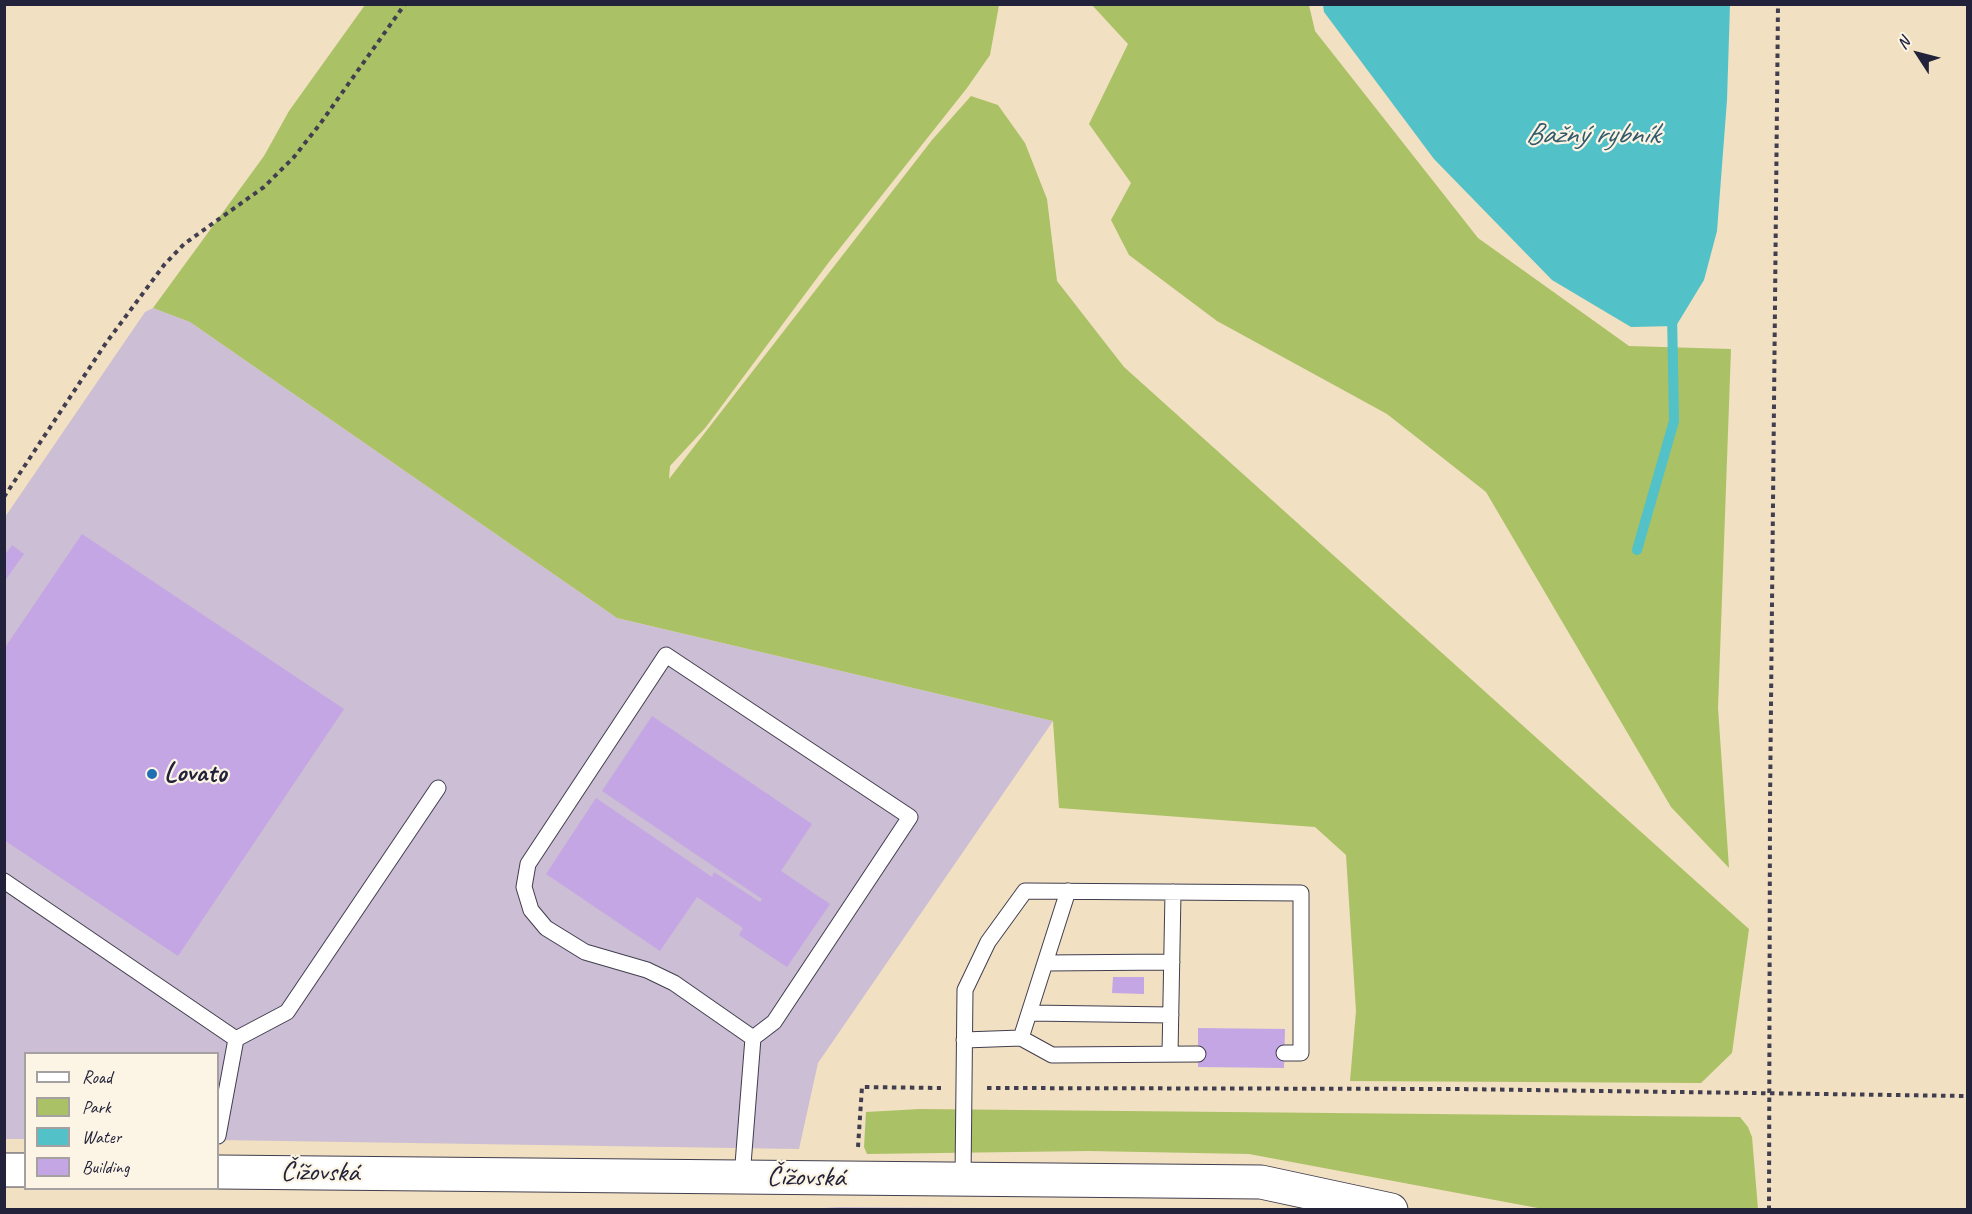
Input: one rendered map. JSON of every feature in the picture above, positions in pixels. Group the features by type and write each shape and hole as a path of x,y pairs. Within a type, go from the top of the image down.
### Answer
{"street":[{"path":"4,1170 24,1170"},
{"name":"Čížovská","path":"219,1172 1261,1182 1391,1209"}],"lane":[{"path":"742,1177 753,1038 774,1022 910,817 666,655 528,864 524,887 531,910 546,928 585,952 647,970 674,983 753,1038"},
{"path":"236,1039 287,1012 438,788"},
{"path":"4,881 236,1039"},
{"path":"963,1179 965,990 988,942 1025,891 1300,893 1301,1053 1284,1053"},
{"path":"1021,1038 1068,891"},
{"path":"1170,1054 1173,892"},
{"path":"1045,963 1172,962"},
{"path":"1029,1013 1171,1015"},
{"path":"964,1040 1021,1038 1052,1055 1198,1054"},
{"path":"219,1131 236,1039"}],"path":[{"path":"4,497 106,343 164,265 184,244 264,187 294,157 405,4"},
{"path":"1769,1209 1770,804 1778,4"},
{"path":"856,1178 861,1087 943,1088"},
{"path":"978,1088 1968,1096"}],"shaded area":[{"path":"153,308 190,322 617,618 1053,721 818,1063 799,1149 219,1140 219,1052 24,1052 24,1139 5,1139 5,517 145,312"},
{"path":"839,1207 1123,1209 808,1209"}],"green space":[{"path":"365,5 999,5 990,55 967,88 829,262 706,427 670,466 669,479 932,140 971,96 998,105 1025,143 1047,199 1057,281 1124,367 1749,929 1732,1053 1701,1083 1350,1081 1356,1011 1346,855 1315,827 1059,808 1053,721 617,618 190,322 153,308 264,156 289,111"},
{"path":"1092,5 1309,5 1315,31 1478,238 1629,346 1731,349 1718,708 1729,868 1671,807 1486,492 1387,414 1217,321 1129,255 1111,220 1131,183 1089,124 1128,44"},
{"path":"920,1109 1740,1117 1752,1137 1758,1209 1543,1209 1249,1154 1089,1151 867,1154 864,1147 866,1112"}],"water":[{"name":"Bažný rybník","path":"1323,5 1730,5 1727,100 1717,231 1704,280 1676,326 1631,327 1552,280 1434,159 1324,12"}],"building":[{"name":"Lovato","path":"82,534 344,709 178,956 4,840 4,649"},
{"path":"12,545 24,554 4,582 4,556"},
{"path":"652,716 812,824 781,871 830,904 787,967 739,935 743,928 697,897 660,951 546,874 596,798 712,877 714,872 760,902 762,899 602,791"},
{"path":"1113,977 1144,977 1144,994 1112,993"},
{"path":"1198,1028 1285,1029 1284,1068 1198,1067"}],"waterway":[{"path":"1637,550 1674,421 1672,313"}],"place":[{"name":"Lovato","path":"152,774"}]}
